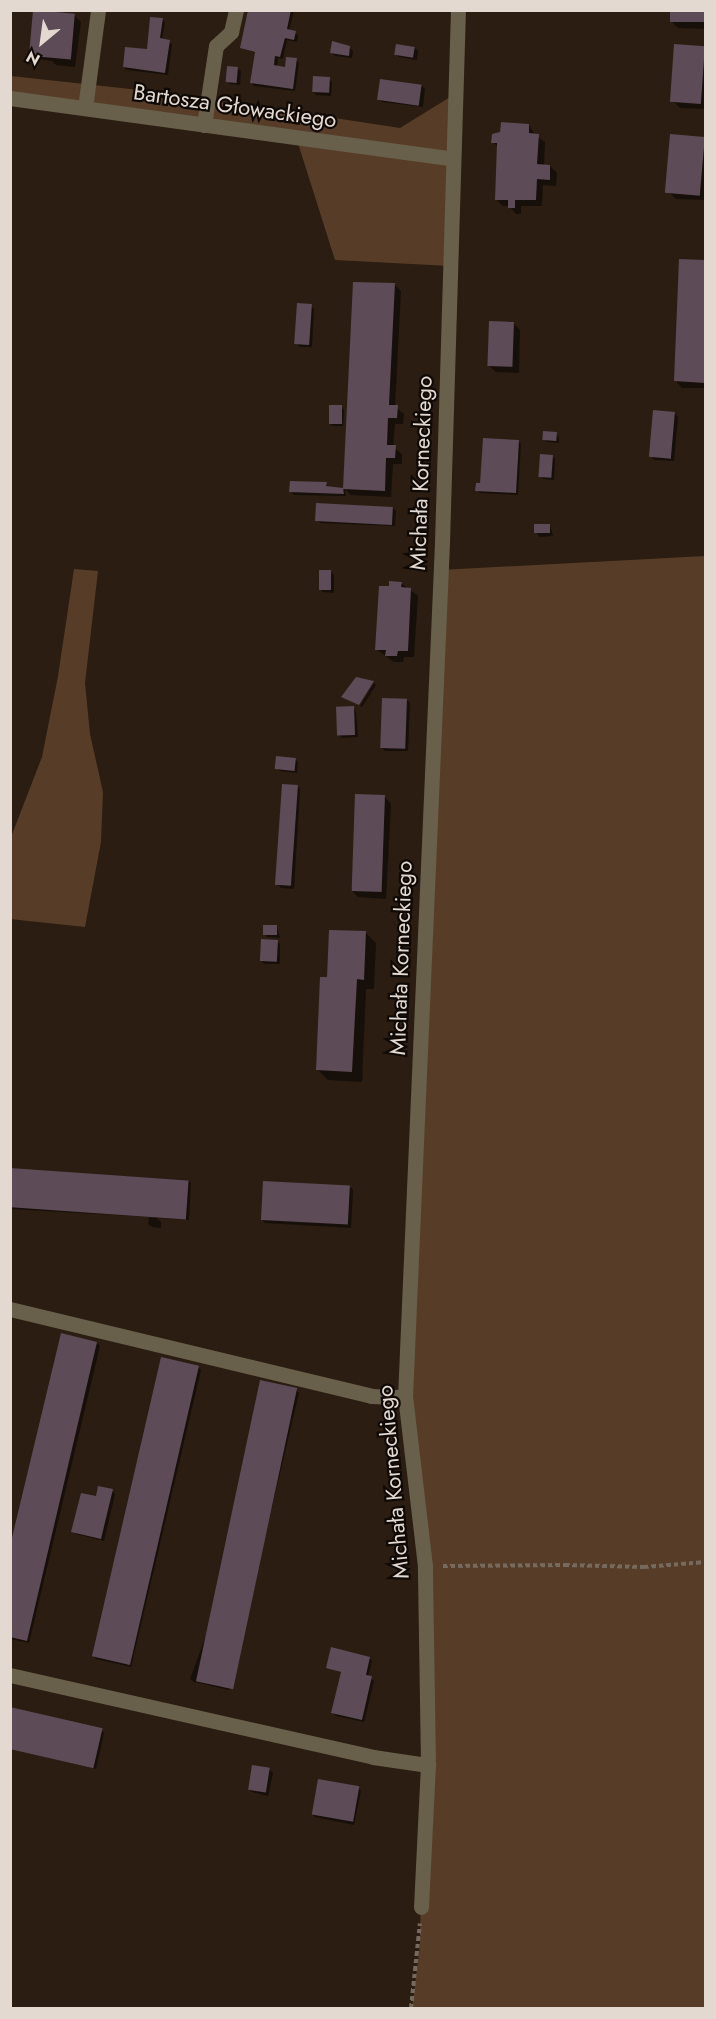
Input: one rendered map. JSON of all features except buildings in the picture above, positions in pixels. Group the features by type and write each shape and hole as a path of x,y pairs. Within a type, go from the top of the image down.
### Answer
{"street":[{"path":"85,108 98,10"},
{"path":"204,125 216,46 231,33 236,10"},
{"name":"Michała Korneckiego","path":"421,1907 428,1765 425,1566 405,1397 442,542 458,10"},
{"name":"Bartosza Głowackiego","path":"10,98 453,159"},
{"path":"10,1309 371,1396 405,1397"},
{"path":"10,1675 373,1757 428,1765"}],"path":[{"path":"425,1566 644,1567 705,1562"},
{"path":"411,2008 421,1907"}],"shaded area":[{"path":"11,76 176,94 400,128 455,94 450,266 335,260 296,137 11,98"},
{"path":"705,556 705,2008 412,2008 420,1945 425,1566 405,1397 440,570"},
{"path":"74,569 98,571 85,683 90,734 103,792 101,842 85,927 10,919 11,837 42,757 58,676"}]}
